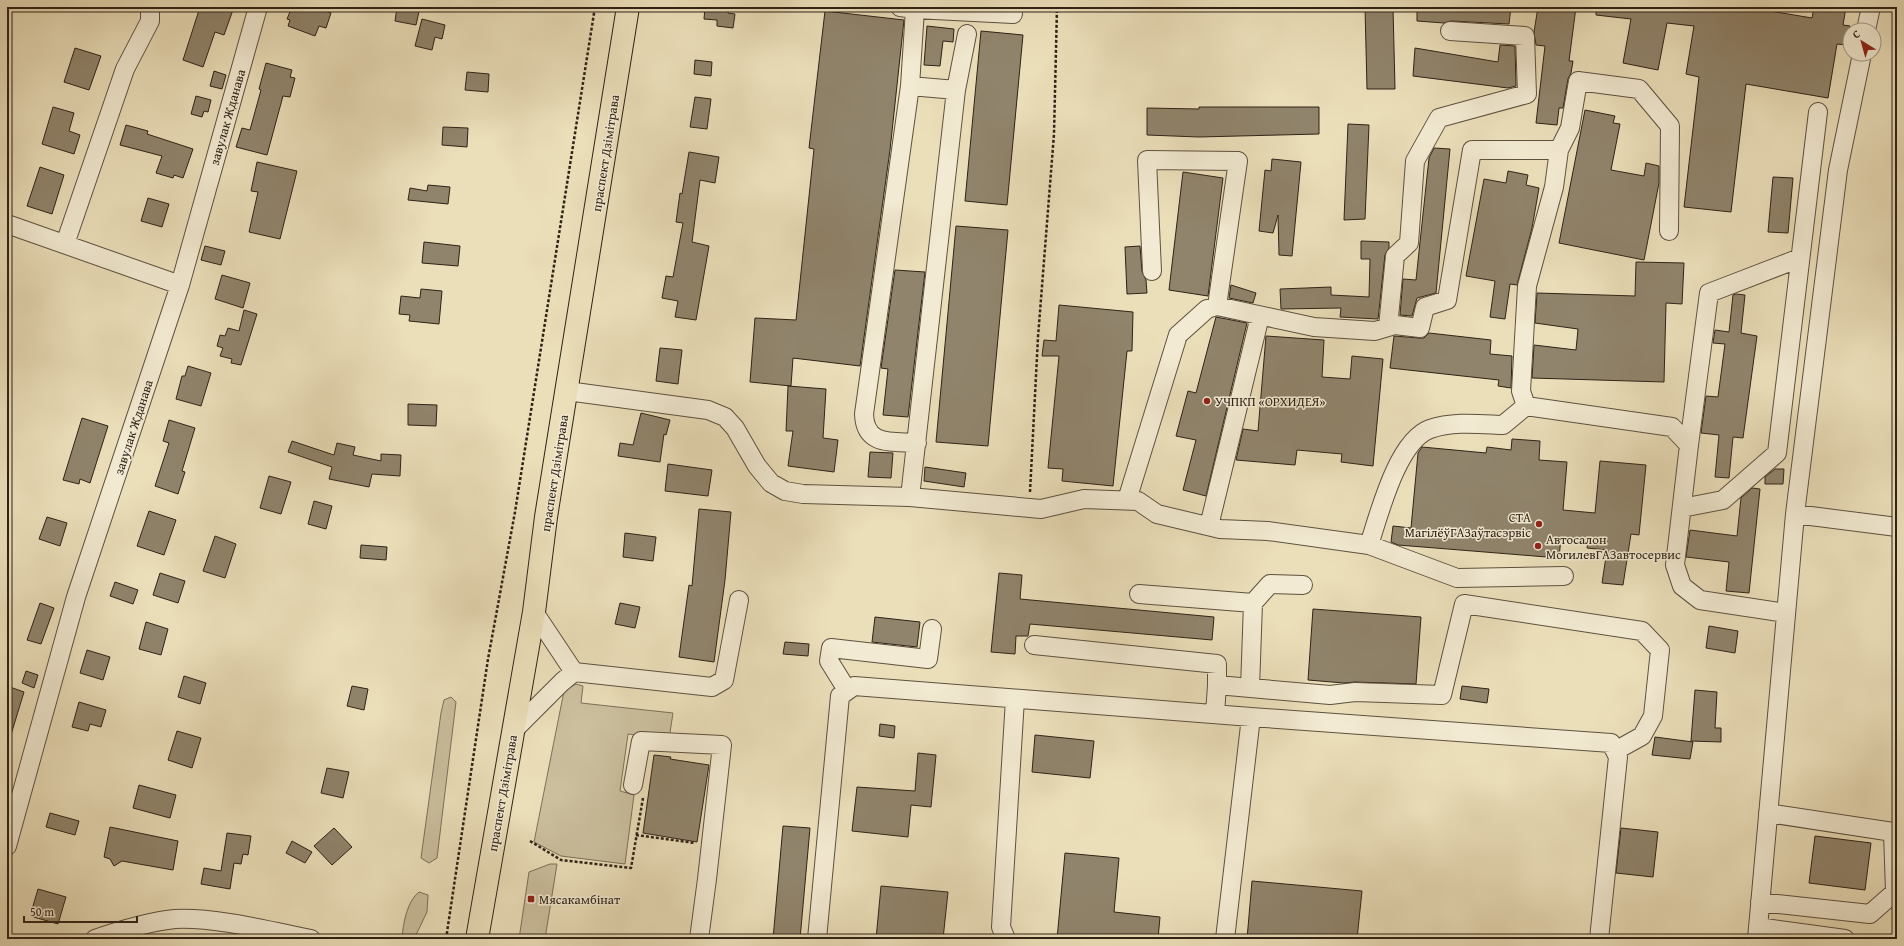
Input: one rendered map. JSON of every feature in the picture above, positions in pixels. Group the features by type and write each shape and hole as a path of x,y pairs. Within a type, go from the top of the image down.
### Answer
{"main road":[{"name":"праспект Дзімітрава","path":"477,939 534,612 546,517 628,7"}],"street":[{"path":"65,244 125,68 150,21 150,7"},
{"name":"завулак Жданава","path":"7,846 76,597 180,285 258,7"},
{"path":"1868,22 1871,7"},
{"path":"917,443 878,440 869,434 864,424 864,414 910,86 907,8 1013,14"},
{"path":"1388,327 1395,256 1409,243 1415,161 1439,118 1527,94 1525,36 1450,31"},
{"path":"910,497 956,90 967,34"},
{"path":"1845,939 1758,933 1795,514 1838,170 1860,62"},
{"path":"1526,406 1522,391 1527,286 1554,187 1559,150 1570,128 1578,81 1639,88 1670,126 1669,231"},
{"path":"910,86 956,90"},
{"path":"1682,508 1723,500 1777,453 1818,112"},
{"path":"1127,500 1178,335 1207,309 1217,306 1314,327 1376,331 1395,325 1420,328 1425,307 1448,300 1472,150 1559,150"},
{"path":"1152,271 1147,160 1238,161 1217,306"},
{"path":"7,224 180,285"},
{"path":"1786,613 1700,600 1682,586 1676,565 1689,445 1709,293 1800,258"},
{"path":"1209,526 1260,316"},
{"path":"567,391 708,410 725,417 736,428 757,466 771,483 784,490 803,494 910,497 1041,509 1084,499 1138,501 1157,514 1220,529 1268,531 1369,545 1457,578 1564,576"},
{"path":"1369,545 1390,480 1409,446 1428,430 1440,427 1470,424 1503,426 1526,406 1672,427 1689,445"},
{"path":"1795,514 1897,527"},
{"path":"1250,688 1253,603 1270,584 1303,585"},
{"path":"1139,594 1253,603"},
{"path":"512,732 574,672 712,687 724,680 739,600"},
{"path":"1217,685 1330,695 1355,692 1442,695 1464,604 1642,631 1660,650 1653,716 1642,736 1615,751"},
{"path":"534,612 574,672"},
{"path":"847,690 829,661 831,648 928,659 932,629"},
{"path":"1034,645 1217,664 1215,714"},
{"path":"817,939 840,696 854,686 1611,743 1618,756 1598,939"},
{"path":"1006,939 1001,927 1015,699"},
{"path":"1225,939 1251,717"},
{"path":"633,785 641,741 722,745 699,939"},
{"path":"1760,902 1870,914 1896,892 1893,832 1768,813"},
{"path":"95,939 143,924 176,919 215,922 311,939"}],"path":[{"path":"446,939 488,659 515,512 595,7"},
{"path":"1030,508 1039,329 1054,134 1057,7"},
{"path":"530,841 561,860 631,868 644,788 633,785"},
{"path":"636,835 711,845"}],"shaded area":[{"path":"576,684 583,686 581,703 673,713 669,739 628,734 620,791 634,795 625,864 561,856 534,842 564,691"},
{"path":"451,697 456,702 437,858 429,863 421,858 441,713 444,700"},
{"path":"550,864 557,864 545,939 519,939 529,872"},
{"path":"419,892 428,895 427,912 414,939 402,939 403,927 411,901"}],"building":[{"path":"200,7 234,7 224,35 215,32 203,67 183,60"},
{"path":"292,7 314,7 331,13 326,28 319,26 315,36 288,26 290,20 287,19"},
{"path":"397,7 420,7 416,25 395,21"},
{"path":"705,7 728,7 728,13 735,14 733,28 717,26 717,20 704,19"},
{"path":"1365,7 1393,8 1395,89 1367,89"},
{"path":"1417,7 1511,7 1509,24 1417,21"},
{"path":"1538,7 1576,7 1569,61 1573,61 1563,108 1559,108 1557,125 1536,123 1545,46 1536,45 1534,32"},
{"path":"1596,7 1746,7 1812,18 1814,7 1846,7 1844,22 1842,22 1842,45 1837,44 1828,98 1746,84 1731,212 1684,207 1699,77 1686,74 1694,26 1667,23 1658,70 1623,63 1631,19 1596,15"},
{"path":"825,11 904,20 890,150 860,366 793,358 791,386 750,382 755,318 796,320 814,149 809,148"},
{"path":"422,19 445,25 442,39 435,37 432,50 415,46"},
{"path":"927,26 954,29 953,42 943,41 940,66 924,65"},
{"path":"981,31 1023,35 1007,205 965,201"},
{"path":"1500,45 1515,46 1516,86 1508,88 1413,76 1415,48 1498,62"},
{"path":"75,48 101,56 89,90 64,82"},
{"path":"695,60 712,62 711,76 694,74"},
{"path":"266,63 292,70 290,77 295,78 290,97 283,96 267,155 236,147 242,128 250,130 261,90 259,89"},
{"path":"214,71 226,75 222,89 210,86"},
{"path":"467,72 489,74 488,92 465,90"},
{"path":"196,96 211,100 208,112 204,111 202,117 191,114"},
{"path":"695,97 711,99 707,129 690,127"},
{"path":"53,107 74,113 69,131 80,135 74,154 42,144"},
{"path":"1199,107 1319,107 1319,134 1199,137 1147,135 1147,108 1199,109"},
{"path":"1585,110 1615,116 1613,123 1620,124 1611,170 1644,176 1646,163 1659,166 1659,183 1644,260 1559,243"},
{"path":"1348,124 1369,125 1365,219 1344,220"},
{"path":"126,125 148,131 147,134 193,149 183,178 174,175 173,178 156,173 162,156 120,145"},
{"path":"443,127 468,128 467,147 442,145"},
{"path":"1434,148 1450,149 1436,293 1417,298 1412,316 1400,315 1403,279 1416,280 1429,158"},
{"path":"689,152 719,157 715,183 700,180 692,242 709,246 696,320 675,317 678,301 662,298 666,276 673,277 683,223 676,222 680,193 682,194"},
{"path":"1272,159 1301,162 1292,256 1279,255 1278,215 1273,233 1259,231 1265,170 1271,171"},
{"path":"257,162 297,171 280,239 249,232 258,192 251,191"},
{"path":"40,167 64,175 52,214 27,206"},
{"path":"1508,171 1528,175 1526,185 1539,188 1532,228 1517,285 1510,284 1505,319 1490,317 1495,281 1466,276 1484,179 1506,183"},
{"path":"1183,172 1223,178 1208,296 1169,290"},
{"path":"1773,177 1793,178 1788,233 1768,232"},
{"path":"428,185 450,187 448,204 408,200 410,188 427,191"},
{"path":"148,198 169,204 162,227 141,221"},
{"path":"956,226 1008,230 988,446 936,442"},
{"path":"1361,241 1389,242 1389,248 1385,255 1378,319 1340,317 1341,308 1281,309 1280,289 1331,287 1331,295 1369,297 1370,259 1361,259"},
{"path":"424,242 460,246 458,266 422,263"},
{"path":"205,246 225,251 221,265 201,260"},
{"path":"1140,246 1142,271 1146,280 1147,293 1127,294 1125,247"},
{"path":"1636,262 1684,263 1682,304 1666,303 1664,382 1532,378 1534,345 1576,350 1578,329 1535,323 1537,293 1635,296"},
{"path":"895,270 925,272 908,417 883,415 888,369 881,368"},
{"path":"222,275 250,283 243,308 215,299"},
{"path":"1231,285 1256,293 1253,303 1229,298"},
{"path":"421,289 442,291 439,324 409,321 410,315 399,314 401,296 420,298"},
{"path":"1733,295 1745,295 1741,333 1757,336 1743,438 1733,437 1729,478 1715,477 1719,435 1701,433 1706,396 1718,397 1725,344 1713,343 1715,330 1729,332"},
{"path":"1059,305 1133,312 1132,351 1127,351 1113,486 1062,481 1063,469 1048,468 1059,356 1042,356 1044,340 1056,341"},
{"path":"244,310 257,314 241,365 231,363 232,359 220,356 223,348 217,346 220,335 225,336 228,328 239,331"},
{"name":"УЧПКП «ОРХИДЕЯ»","path":"1216,317 1247,323 1206,496 1183,490 1196,440 1176,436 1188,391 1196,393"},
{"path":"1429,333 1491,340 1490,354 1512,356 1511,388 1498,386 1499,380 1390,368 1394,336 1424,338"},
{"path":"1266,336 1324,340 1322,377 1350,379 1352,356 1383,359 1373,466 1341,462 1342,454 1297,450 1295,465 1236,460 1243,429 1258,431"},
{"path":"660,348 682,350 678,384 656,381"},
{"path":"188,366 211,373 201,406 176,399 182,376 185,376"},
{"path":"788,386 826,389 823,438 838,440 834,472 788,466 793,431 786,431"},
{"path":"408,404 437,405 436,426 408,425"},
{"path":"641,413 670,420 666,435 664,434 660,462 618,456 620,443 633,445"},
{"path":"82,418 108,426 90,483 80,479 79,484 63,480"},
{"path":"169,420 195,428 182,471 185,472 178,494 155,486 169,443 163,441"},
{"path":"1512,439 1540,441 1539,460 1567,462 1563,510 1595,513 1600,461 1646,465 1639,535 1631,534 1623,585 1602,583 1607,550 1587,548 1588,541 1561,538 1559,558 1398,545 1391,542 1393,526 1411,528 1418,453 1422,447 1486,453 1487,447 1511,450"},
{"path":"292,441 334,455 337,443 355,447 353,455 381,461 381,454 401,455 400,476 372,474 369,487 329,479 332,467 288,452"},
{"path":"870,452 893,453 891,478 868,477"},
{"path":"668,464 712,470 708,496 665,491"},
{"path":"925,467 966,473 964,487 924,481"},
{"path":"1775,469 1784,469 1783,484 1765,484 1765,477"},
{"path":"269,476 291,482 281,514 260,508"},
{"path":"1752,488 1760,489 1749,593 1726,591 1729,562 1686,557 1690,530 1737,536 1741,498"},
{"path":"314,501 332,506 326,529 308,524"},
{"path":"699,509 731,512 725,580 714,662 679,657 689,585 692,586"},
{"path":"149,511 176,520 164,555 137,546"},
{"path":"47,517 67,523 60,546 39,539"},
{"path":"625,533 656,537 653,561 623,557"},
{"path":"215,536 236,544 225,578 203,571"},
{"path":"361,545 387,547 386,560 360,558"},
{"path":"160,573 185,581 178,603 153,595"},
{"path":"999,573 1022,575 1020,599 1214,617 1212,640 1030,624 1028,636 1016,636 1015,654 991,652"},
{"path":"115,582 138,590 133,604 110,596"},
{"path":"40,603 54,608 41,644 27,640"},
{"path":"620,603 640,607 635,628 615,624"},
{"path":"1313,609 1421,617 1416,684 1344,683 1308,680"},
{"path":"875,617 920,622 917,647 872,642"},
{"path":"146,622 168,629 161,655 139,649"},
{"path":"1709,626 1738,631 1735,653 1706,648"},
{"path":"785,642 809,644 808,656 783,654"},
{"path":"87,650 110,657 103,680 80,673"},
{"path":"26,671 38,675 34,688 22,683"},
{"path":"184,676 206,683 200,704 178,697"},
{"path":"7,686 24,692 10,738 7,737"},
{"path":"352,686 368,689 364,710 347,706"},
{"path":"1462,686 1489,689 1487,703 1460,699"},
{"path":"1695,690 1717,692 1715,728 1721,728 1721,742 1691,741"},
{"path":"79,702 106,710 101,727 90,724 88,731 72,727"},
{"path":"880,724 895,726 894,738 879,736"},
{"path":"177,731 201,738 192,768 168,760"},
{"path":"1035,735 1094,741 1090,778 1032,772"},
{"path":"1655,737 1693,742 1690,759 1652,755"},
{"path":"918,753 936,755 931,807 911,805 908,837 852,831 857,787 915,791"},
{"path":"654,755 709,765 697,842 643,833"},
{"path":"327,768 349,772 343,798 321,793"},
{"path":"139,785 176,795 170,818 133,808"},
{"path":"50,813 79,821 75,835 46,827"},
{"path":"783,826 810,828 800,939 773,939"},
{"path":"110,827 178,841 173,870 122,861 114,866 110,859 104,857"},
{"path":"334,828 352,847 332,865 314,846"},
{"path":"1621,828 1658,832 1653,877 1616,873"},
{"path":"227,833 251,836 248,855 243,854 241,864 234,863 230,889 201,884 204,868 221,871"},
{"path":"1815,836 1871,843 1865,890 1809,883"},
{"path":"292,841 312,852 305,863 286,853"},
{"path":"1065,853 1119,858 1114,912 1160,917 1158,939 1057,939"},
{"path":"1252,881 1362,891 1357,939 1247,939"},
{"path":"881,886 948,892 943,939 876,939"},
{"path":"38,889 66,897 58,924 30,916"}],"place":[{"name":"УЧПКП «ОРХИДЕЯ»","path":"1207,401"},
{"name":"СТА МагілёўГАЗаўтасэрвіс","path":"1539,524"},
{"name":"Автосалон МогилевГАЗавтосервис","path":"1538,546"},
{"name":"Мясакамбінат","path":"531,899"}]}
